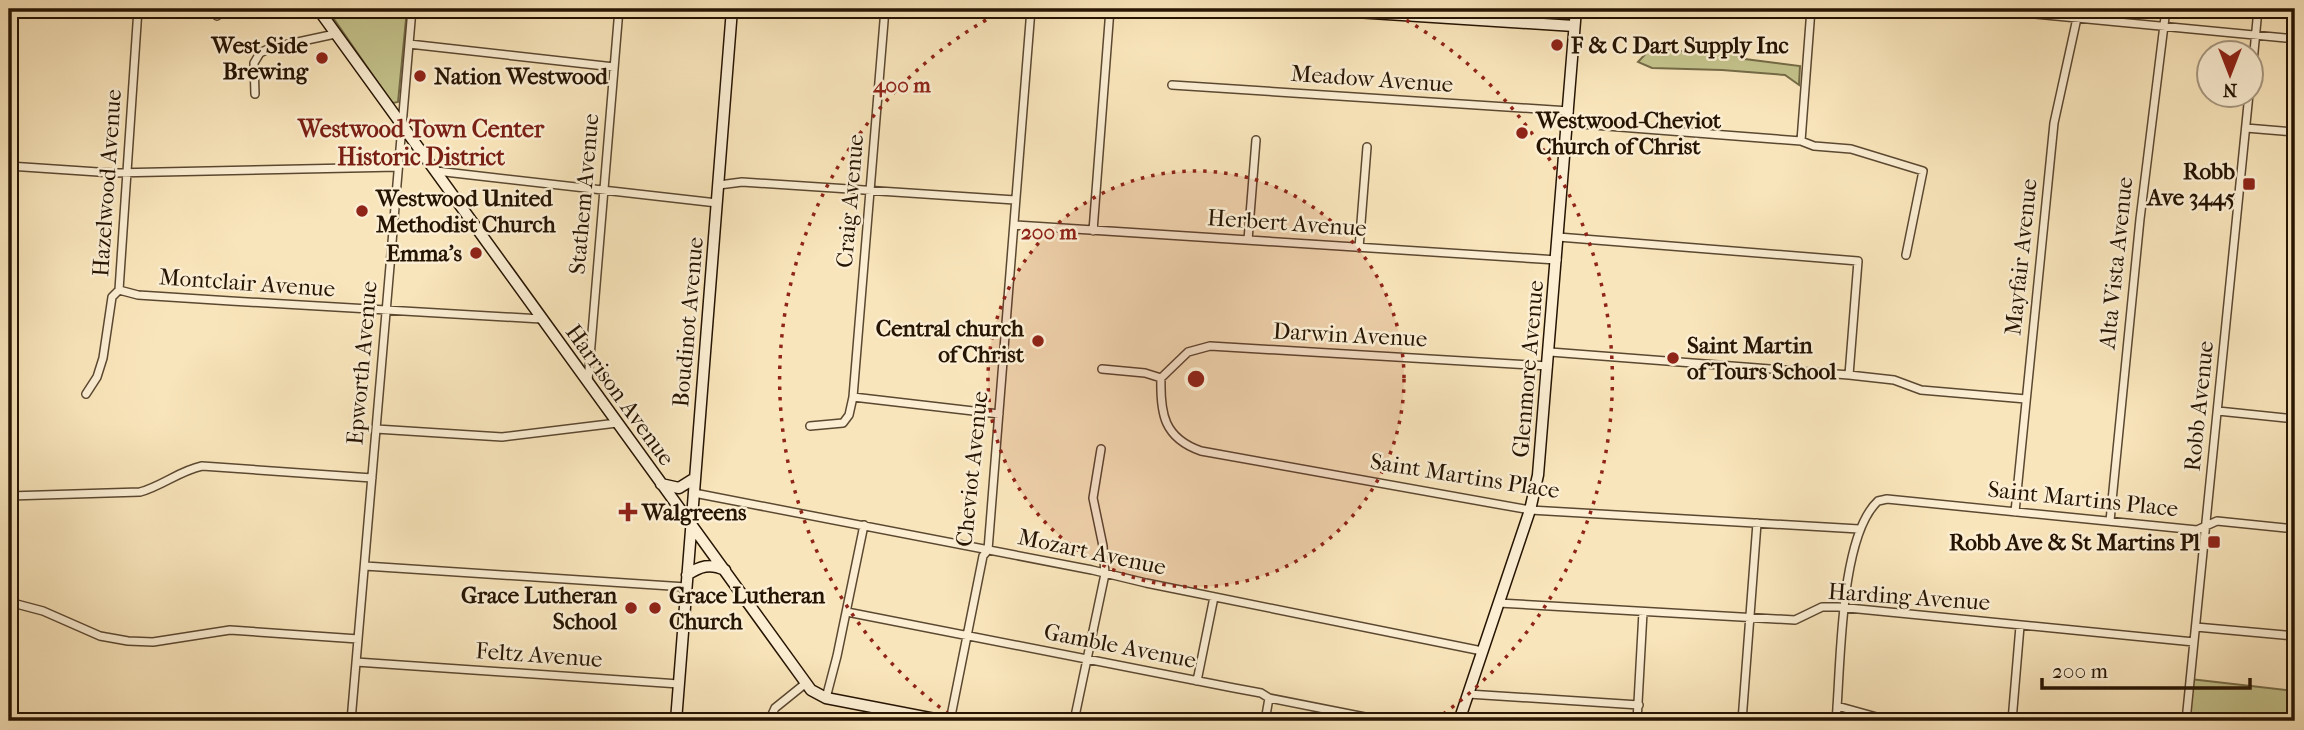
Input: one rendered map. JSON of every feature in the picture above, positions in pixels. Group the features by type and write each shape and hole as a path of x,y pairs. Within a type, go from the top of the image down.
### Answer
{"street":[{"name":"Hazelwood Avenue","path":"86,394 101,368 113,297 119,290 138,9"},
{"name":"Harrison Avenue","path":"318,9 806,683 816,694 826,698 947,721"},
{"name":"Epworth Avenue","path":"351,721 412,9"},
{"name":"Stathem Avenue","path":"588,383 619,9"},
{"name":"Boudinot Avenue","path":"676,721 732,9"},
{"name":"Craig Avenue","path":"853,397 885,9"},
{"name":"Cheviot Avenue","path":"947,721 983,556 988,550 1031,9"},
{"path":"1093,231 1110,9"},
{"path":"1309,9 1574,26"},
{"name":"Glenmore Avenue","path":"1459,721 1530,510 1538,475 1576,9"},
{"path":"1801,141 1811,9"},
{"path":"1982,9 2295,39"},
{"name":"Mayfair Avenue","path":"2015,512 2054,123 2080,9"},
{"name":"Alta Vista Avenue","path":"2110,521 2140,219 2166,9"},
{"path":"2255,36 2258,9"},
{"path":"255,94 254,63 265,50 335,34"},
{"path":"409,44 614,67"},
{"name":"Meadow Avenue","path":"1172,85 1569,111"},
{"name":"Robb Avenue","path":"2186,721 2248,108"},
{"path":"1568,123 1801,141 1814,146 1851,149 1923,171 1906,255"},
{"path":"2246,128 2295,132"},
{"path":"1248,240 1256,140"},
{"path":"1359,248 1367,147"},
{"path":"9,166 93,172 398,167"},
{"path":"436,171 717,203"},
{"path":"719,185 742,183 1016,200"},
{"name":"Herbert Avenue","path":"1014,225 1557,260"},
{"path":"1558,237 1858,261 1849,375"},
{"name":"Montclair Avenue","path":"119,290 138,295 386,312 541,319"},
{"name":"Darwin Avenue","path":"1161,378 1188,352 1210,346 1548,366"},
{"path":"1550,352 1849,375 1895,380 1921,390 2026,399"},
{"path":"1102,369 1145,373 1161,378"},
{"name":"Saint Martins Place","path":"1161,378 1160,399 1164,419 1172,433 1191,447 1530,510 1859,529 1878,501 1887,499 2197,530 2217,521 2295,529"},
{"path":"810,426 843,423 849,415 853,397 999,414"},
{"path":"2218,411 2295,419"},
{"path":"376,429 502,437 617,423"},
{"path":"1074,721 1105,574 1103,546 1093,498 1101,449"},
{"path":"9,496 140,492 180,472 211,466 372,478"},
{"path":"661,484 679,488 695,478"},
{"name":"Mozart Avenue","path":"694,493 1482,651"},
{"path":"1742,721 1757,523"},
{"path":"826,698 864,525"},
{"path":"1836,721 1845,608 1859,529"},
{"path":"687,575 709,565 726,570"},
{"path":"365,566 685,587"},
{"path":"1197,681 1214,597"},
{"path":"9,602 43,611 100,636 128,641 153,642 230,630 358,639"},
{"name":"Harding Avenue","path":"1499,603 1795,620 1822,607 1845,608 2194,642"},
{"name":"Gamble Avenue","path":"847,612 1261,693 1269,698 1385,721"},
{"path":"1637,721 1643,612"},
{"path":"2012,721 2020,626"},
{"path":"2196,627 2295,636"},
{"name":"Feltz Avenue","path":"356,662 678,684"},
{"path":"769,721 775,708 806,683"},
{"path":"1468,694 1639,705"},
{"path":"1265,721 1269,698"},
{"path":"1837,706 1891,721"}],"shaded area":[{"path":"327,9 407,9 398,102 393,103 390,100"},
{"path":"1699,46 1728,48 1742,53 1745,59 1800,66 1799,85 1785,75 1652,68 1638,62 1651,48 1692,52"},
{"path":"2190,679 2295,691 2295,721 2186,721"}],"place":[{"name":"F & C Dart Supply Inc","path":"1557,45"},
{"name":"West Side Brewing","path":"322,58"},
{"name":"Nation Westwood","path":"420,76"},
{"name":"Westwood-Cheviot Church of Christ","path":"1522,133"},
{"name":"Robb Ave 3445","path":"2249,184"},
{"name":"Westwood United Methodist Church","path":"362,211"},
{"name":"Emma's","path":"476,253"},
{"name":"Central church of Christ","path":"1038,341"},
{"name":"Saint Martin of Tours School","path":"1673,358"},
{"name":"Walgreens","path":"628,512"},
{"name":"Robb Ave & St Martins Pl","path":"2214,542"},
{"name":"Grace Lutheran School","path":"631,608"},
{"name":"Grace Lutheran Church","path":"655,608"}],"district":[{"name":"Westwood Town Center Historic District","path":"421,143"}]}
